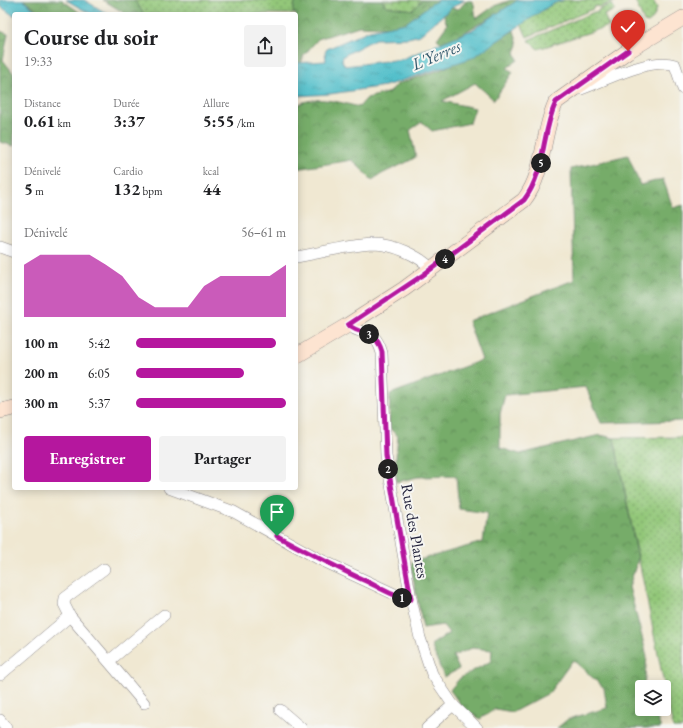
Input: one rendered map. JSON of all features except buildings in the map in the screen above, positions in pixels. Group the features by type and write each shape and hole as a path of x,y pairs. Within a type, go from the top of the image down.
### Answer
{"street":[{"path":"298,355 348,325 432,269 524,200 533,189 538,176 550,114 556,102 628,51 683,18"},
{"path":"564,95 643,66 666,62 675,65 683,89"},
{"path":"298,257 373,244 398,249 422,260 432,269"},
{"path":"0,247 12,251"},
{"name":"Rue des Plantes","path":"348,325 353,330 369,334 378,340 382,352 386,456 411,599 420,638 432,674 453,705 477,728"},
{"path":"0,411 12,408"},
{"path":"174,490 234,512 319,559 403,598 411,599"},
{"path":"104,569 65,598 64,604 70,616 144,703"},
{"path":"109,662 164,615"},
{"path":"0,675 70,616"},
{"path":"427,728 453,705"},
{"path":"280,710 301,728"},
{"path":"0,720 6,728"}],"green space":[{"path":"23,0 62,0 79,12 40,12"},
{"path":"103,0 134,0 143,12 123,12"},
{"path":"134,0 294,0 295,2 293,12 143,12"},
{"path":"294,0 382,0 386,6 413,10 422,0 443,0 415,23 388,27 359,26 318,39 304,55 301,63 298,64 298,12 293,12"},
{"path":"382,0 422,0 413,10 386,6"},
{"path":"511,0 522,0 443,44 437,39 447,25 444,16 450,8 459,9 466,1 472,1 474,4 476,19 494,6"},
{"path":"564,0 619,0 599,7 595,6 593,9 527,37 521,24 552,4"},
{"path":"635,0 653,0 657,8 653,19 648,23 644,22"},
{"path":"612,4 615,10 604,15 609,26 538,49 528,40 594,12 598,12 599,9"},
{"path":"514,30 518,45 515,52 518,60 507,68 513,72 494,100 475,83 442,101 475,108 470,123 432,131 422,122 410,130 416,157 372,180 352,160 298,169 298,105 310,100 327,100 359,107 367,98 390,92 397,84 440,70 486,48"},
{"path":"0,31 8,34 3,60 12,71 12,145 0,142"},
{"path":"628,155 640,185 663,179 673,208 683,205 683,421 601,423 586,387 505,395 500,414 500,448 520,454 600,435 614,438 638,559 629,587 647,656 645,680 635,680 635,716 656,716 661,728 557,728 568,719 607,708 604,688 573,660 549,693 513,712 495,709 480,719 462,707 450,690 460,678 491,661 492,650 472,648 453,656 459,669 444,677 431,645 449,633 443,625 423,628 411,568 412,562 483,542 487,513 459,509 456,476 418,477 396,482 398,436 389,428 390,394 482,360 468,321 574,280 571,169"},
{"path":"683,437 683,728 673,728 671,716 671,680 663,680 614,438"}],"water":[{"path":"0,0 23,0 38,12 12,12 12,15 0,6"},
{"path":"66,0 84,0 105,12 87,12"},
{"name":"L'Yerres","path":"439,0 465,0 451,8 420,35 408,38 375,39 343,56 342,61 345,66 402,59 472,30 518,0 564,0 552,4 472,58 385,86 330,94 298,96 298,63 326,61 325,52 327,49 370,30 406,23 431,4"}],"route":[{"path":"277,536 319,559 403,598 411,599 386,456 383,426 382,352 378,340 369,334 353,330 348,325 404,289 524,200 533,189 538,176 550,114 556,102 628,51"}]}
